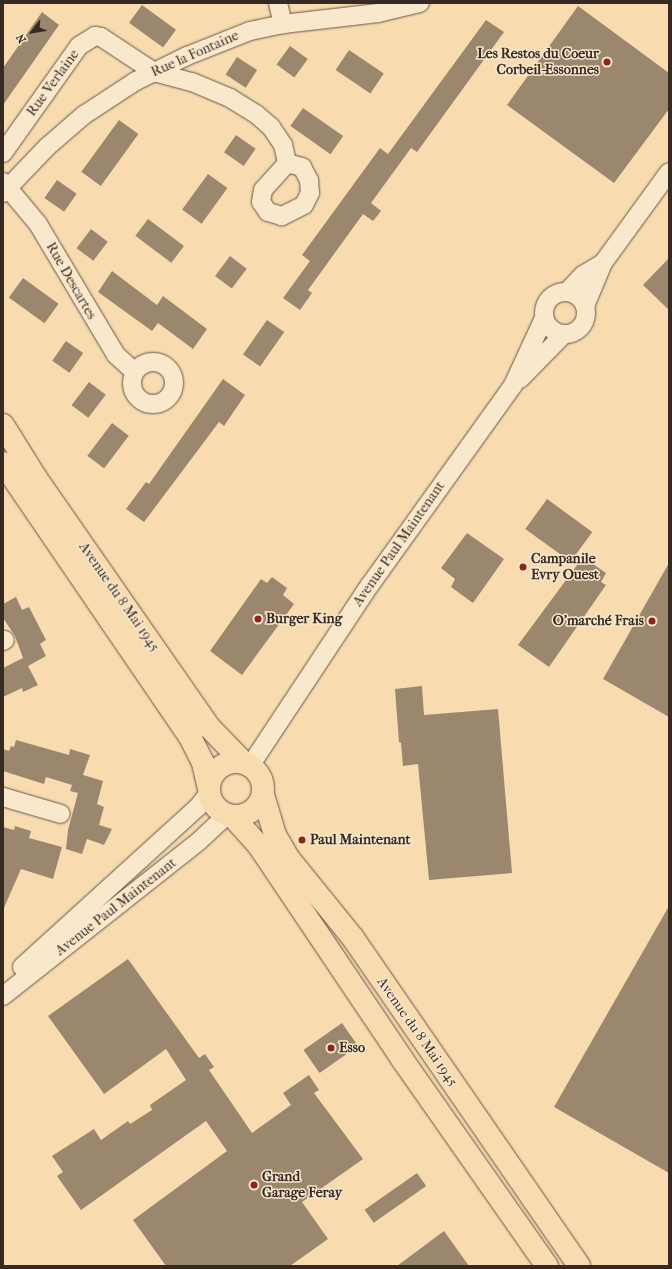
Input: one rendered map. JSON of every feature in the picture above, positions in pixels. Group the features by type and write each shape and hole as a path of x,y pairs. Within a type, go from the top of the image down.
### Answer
{"main road":[{"name":"Avenue du 8 Mai 1945","path":"3,425 36,478 209,727 261,778 263,795 275,835 289,859 353,938 579,1266"},
{"name":"Avenue du 8 Mai 1945","path":"3,463 191,739 203,763 208,789 215,807 230,816 259,846 474,1163 547,1266"},
{"path":"208,789 215,771 220,766 227,763 246,764"},
{"path":"230,816 240,816 255,809 263,795"},
{"path":"391,993 476,1135 479,1151 474,1163"}],"street":[{"path":"278,3 283,24"},
{"name":"Rue la Fontaine","path":"5,188 47,147 84,115 154,72 221,41 283,24 378,13 420,3"},
{"name":"Rue Verlaine","path":"3,153 85,40 101,37 154,72 211,90 230,98 256,114 271,127 283,145 288,162"},
{"path":"584,306 578,296 567,292 560,292 549,299 544,311 544,318 551,329 564,334 574,332 584,322 584,306 603,263 669,172"},
{"name":"Rue Descartes","path":"5,188 44,234 100,332 116,355 135,372"},
{"path":"567,292 583,275 603,263"},
{"name":"Avenue Paul Maintenant","path":"246,764 374,579 513,385 544,318"},
{"name":"Avenue Paul Maintenant","path":"513,385 542,359 564,334"},
{"name":"Avenue Paul Maintenant","path":"3,984 198,807 208,789"},
{"path":"3,796 61,814"},
{"name":"Avenue Paul Maintenant","path":"3,996 230,816"}],"building":[{"path":"142,5 176,30 163,47 129,23"},
{"path":"578,6 669,73 669,109 614,183 507,105"},
{"path":"42,12 59,25 3,105 3,68"},
{"path":"486,20 504,32 417,152 411,148 371,203 381,211 373,221 363,214 308,290 312,293 300,310 283,298 310,261 302,255 380,148 388,154"},
{"path":"290,46 308,59 294,78 276,65"},
{"path":"349,50 384,73 370,93 336,70"},
{"path":"237,57 257,70 246,88 226,75"},
{"path":"303,108 343,136 331,154 290,126"},
{"path":"119,120 138,134 101,186 81,172"},
{"path":"236,135 256,149 244,166 224,152"},
{"path":"208,174 227,188 202,224 182,210"},
{"path":"57,180 77,194 64,212 44,198"},
{"path":"148,219 184,246 171,263 135,236"},
{"path":"91,229 108,242 93,261 77,248"},
{"path":"230,256 247,269 232,289 215,276"},
{"path":"669,258 669,310 643,285"},
{"path":"112,271 157,305 163,296 207,329 193,349 158,323 152,331 98,292"},
{"path":"23,278 59,304 44,323 9,297"},
{"path":"267,320 284,332 260,366 243,354"},
{"path":"66,341 83,353 69,373 52,361"},
{"path":"223,379 245,395 224,426 219,422 144,522 126,509 146,482 149,484"},
{"path":"89,382 106,395 88,418 72,405"},
{"path":"112,423 129,436 104,468 87,456"},
{"path":"547,499 592,532 571,562 525,529"},
{"path":"467,533 504,559 473,603 451,587 455,579 441,568"},
{"path":"583,557 606,573 601,582 606,585 549,667 518,645"},
{"name":"O'marché Frais","path":"669,563 669,717 603,679"},
{"name":"Burger King","path":"272,577 287,588 283,595 294,604 242,675 210,651 261,579 267,583"},
{"path":"16,597 22,610 29,607 46,640 40,644 46,656 28,666 38,685 23,692 22,688 3,697 3,668 23,658 15,636 3,618 3,604"},
{"path":"422,686 424,715 498,709 512,873 429,880 418,764 403,766 401,743 399,742 395,689"},
{"path":"16,740 69,755 70,749 90,755 83,775 103,781 97,804 104,807 99,825 112,829 104,845 87,839 82,854 66,849 68,830 78,793 70,791 72,785 46,777 44,784 3,771 3,749 9,751 11,746 14,747"},
{"path":"15,826 31,831 29,838 62,847 53,879 21,869 3,910 3,827 14,830"},
{"path":"669,906 669,1173 554,1107"},
{"path":"128,959 199,1058 205,1054 214,1067 209,1070 252,1133 291,1105 283,1093 309,1075 319,1090 314,1093 363,1159 302,1202 328,1239 290,1266 166,1266 133,1220 227,1151 206,1121 81,1210 57,1176 63,1172 52,1156 94,1129 101,1140 128,1121 130,1124 152,1110 150,1105 186,1080 166,1049 104,1094 48,1016"},
{"name":"Esso","path":"342,1023 358,1046 320,1073 303,1050"},
{"path":"417,1173 426,1186 374,1223 365,1210"},
{"path":"444,1231 469,1266 397,1266"}],"place":[{"name":"Les Restos du Coeur Corbeil-Essonnes","path":"607,62"},
{"name":"Campanile Evry Ouest","path":"523,567"},
{"name":"Burger King","path":"258,619"},
{"name":"O'marché Frais","path":"652,621"},
{"name":"Paul Maintenant","path":"302,840"},
{"name":"Esso","path":"331,1048"},
{"name":"Grand Garage Feray","path":"254,1185"}]}
